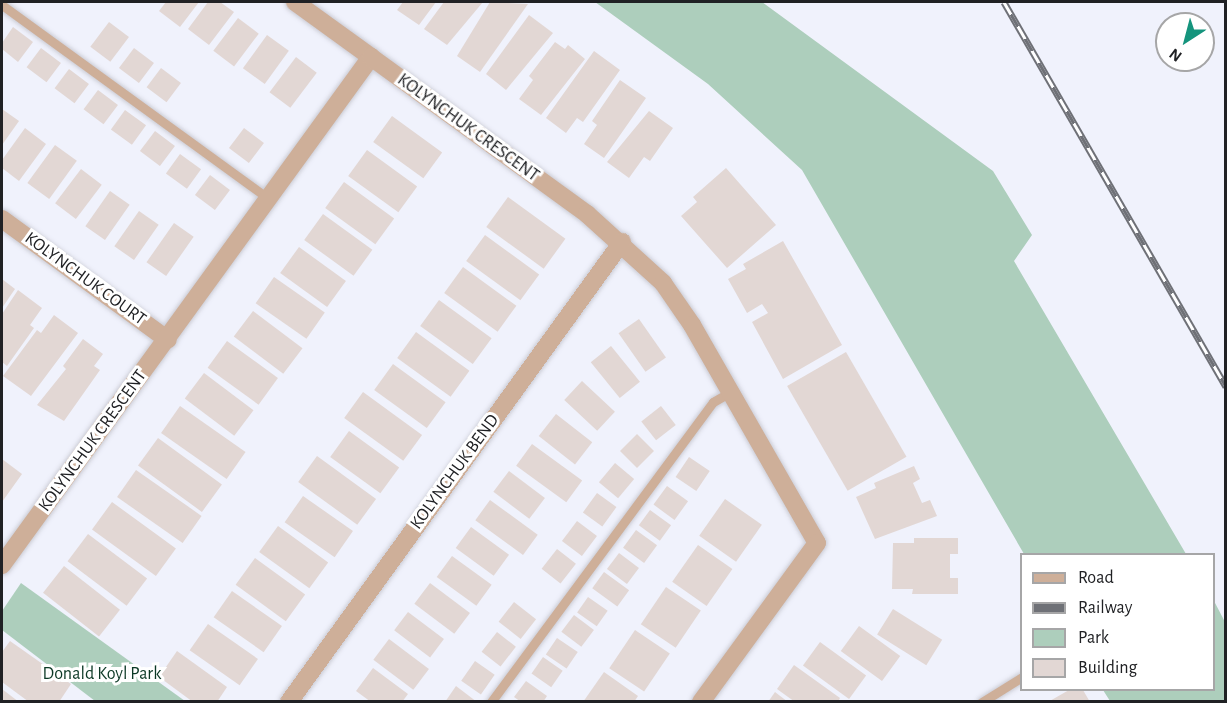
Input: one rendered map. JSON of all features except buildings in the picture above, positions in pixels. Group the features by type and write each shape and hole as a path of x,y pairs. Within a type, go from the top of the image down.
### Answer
{"street":[{"path":"295,2 371,57"},
{"name":"KOLYNCHUK CRESCENT","path":"2,565 168,340 371,57 622,242 663,283 730,392 817,543 701,702"},
{"name":"KOLYNCHUK COURT","path":"2,219 168,340"},
{"name":"KOLYNCHUK BEND","path":"289,702 622,242"}],"lane":[{"path":"2,5 269,199"},
{"path":"491,702 713,402 730,392"},
{"path":"982,702 1020,678"}],"green space":[{"path":"595,2 762,2 993,171 1032,235 1014,261 1185,553 1023,553 802,170 708,84"},
{"name":"Donald Koyl Park","path":"21,583 185,701 95,701 2,630 2,611"},
{"path":"1215,603 1225,622 1225,701 1110,701 1104,691 1215,691"}],"railway":[{"path":"1004,2 1226,387"}]}
